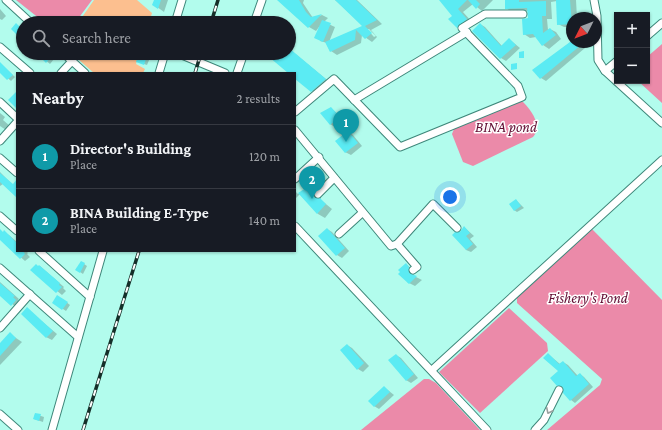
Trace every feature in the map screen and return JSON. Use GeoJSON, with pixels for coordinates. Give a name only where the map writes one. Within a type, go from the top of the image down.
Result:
{"type":"FeatureCollection","features":[{"type":"Feature","properties":{"kind":"street"},"geometry":{"type":"LineString","coordinates":[[6,0],[23,16]]}},
{"type":"Feature","properties":{"kind":"street"},"geometry":{"type":"LineString","coordinates":[[177,16],[182,0]]}},
{"type":"Feature","properties":{"kind":"street"},"geometry":{"type":"LineString","coordinates":[[256,16],[262,0]]}},
{"type":"Feature","properties":{"kind":"street"},"geometry":{"type":"LineString","coordinates":[[594,0],[597,16],[598,60],[605,71],[662,123]]}},
{"type":"Feature","properties":{"kind":"street"},"geometry":{"type":"LineString","coordinates":[[296,111],[334,79],[400,147],[522,97],[518,86],[462,28],[485,14],[523,14]]}},
{"type":"Feature","properties":{"kind":"street"},"geometry":{"type":"LineString","coordinates":[[650,33],[662,23]]}},
{"type":"Feature","properties":{"kind":"street"},"geometry":{"type":"LineString","coordinates":[[354,100],[466,32]]}},
{"type":"Feature","properties":{"kind":"street"},"geometry":{"type":"LineString","coordinates":[[0,47],[29,72]]}},
{"type":"Feature","properties":{"kind":"street"},"geometry":{"type":"LineString","coordinates":[[159,72],[163,60]]}},
{"type":"Feature","properties":{"kind":"street"},"geometry":{"type":"LineString","coordinates":[[194,60],[223,72]]}},
{"type":"Feature","properties":{"kind":"street"},"geometry":{"type":"LineString","coordinates":[[237,72],[242,60]]}},
{"type":"Feature","properties":{"kind":"street"},"geometry":{"type":"LineString","coordinates":[[63,72],[72,61],[84,72]]}},
{"type":"Feature","properties":{"kind":"street"},"geometry":{"type":"LineString","coordinates":[[605,71],[614,64]]}},
{"type":"Feature","properties":{"kind":"street"},"geometry":{"type":"LineString","coordinates":[[0,102],[16,117]]}},
{"type":"Feature","properties":{"kind":"street"},"geometry":{"type":"LineString","coordinates":[[0,141],[16,123]]}},
{"type":"Feature","properties":{"kind":"street"},"geometry":{"type":"LineString","coordinates":[[298,138],[319,157],[362,213],[391,246],[396,244],[434,204],[457,228]]}},
{"type":"Feature","properties":{"kind":"street"},"geometry":{"type":"LineString","coordinates":[[296,178],[319,157]]}},
{"type":"Feature","properties":{"kind":"street"},"geometry":{"type":"LineString","coordinates":[[0,158],[16,172]]}},
{"type":"Feature","properties":{"kind":"street"},"geometry":{"type":"LineString","coordinates":[[432,370],[662,160]]}},
{"type":"Feature","properties":{"kind":"street"},"geometry":{"type":"LineString","coordinates":[[318,194],[334,178]]}},
{"type":"Feature","properties":{"kind":"street"},"geometry":{"type":"LineString","coordinates":[[339,234],[362,213]]}},
{"type":"Feature","properties":{"kind":"street"},"geometry":{"type":"LineString","coordinates":[[0,216],[16,230]]}},
{"type":"Feature","properties":{"kind":"street"},"geometry":{"type":"LineString","coordinates":[[296,227],[487,430]]}},
{"type":"Feature","properties":{"kind":"street"},"geometry":{"type":"LineString","coordinates":[[396,244],[417,267],[413,270]]}},
{"type":"Feature","properties":{"kind":"street"},"geometry":{"type":"LineString","coordinates":[[40,252],[90,297]]}},
{"type":"Feature","properties":{"kind":"street"},"geometry":{"type":"LineString","coordinates":[[52,430],[103,252]]}},
{"type":"Feature","properties":{"kind":"street"},"geometry":{"type":"LineString","coordinates":[[0,268],[78,337]]}},
{"type":"Feature","properties":{"kind":"street"},"geometry":{"type":"LineString","coordinates":[[0,328],[30,294]]}},
{"type":"Feature","properties":{"kind":"street"},"geometry":{"type":"LineString","coordinates":[[535,430],[544,420],[559,390]]}},
{"type":"Feature","properties":{"kind":"street"},"geometry":{"type":"LineString","coordinates":[[0,414],[18,430]]}},
{"type":"Feature","properties":{"kind":"shaded area"},"geometry":{"type":"Polygon","coordinates":[[[94,0],[137,0],[152,13],[151,16],[83,16],[94,0]]]}},
{"type":"Feature","properties":{"kind":"shaded area"},"geometry":{"type":"Polygon","coordinates":[[[79,60],[137,60],[136,64],[145,69],[144,72],[93,72],[79,60]]]}},
{"type":"Feature","properties":{"kind":"water"},"geometry":{"type":"Polygon","coordinates":[[[16,0],[92,0],[80,16],[36,16],[16,0]]]}},
{"type":"Feature","properties":{"kind":"water"},"geometry":{"type":"Polygon","coordinates":[[[662,44],[662,103],[641,84],[650,84],[650,54],[662,44]]]}},
{"type":"Feature","properties":{"kind":"water","name":"BINA pond"},"geometry":{"type":"Polygon","coordinates":[[[521,100],[532,113],[536,123],[536,133],[533,137],[473,166],[463,162],[452,134],[454,129],[521,100]]]}},
{"type":"Feature","properties":{"kind":"water","name":"Fishery's Pond"},"geometry":{"type":"Polygon","coordinates":[[[591,228],[662,300],[662,430],[547,430],[600,385],[602,379],[517,303],[517,295],[591,228]]]}},
{"type":"Feature","properties":{"kind":"water"},"geometry":{"type":"Polygon","coordinates":[[[509,308],[547,343],[548,351],[480,413],[439,372],[509,308]]]}},
{"type":"Feature","properties":{"kind":"water"},"geometry":{"type":"Polygon","coordinates":[[[424,379],[429,379],[436,383],[480,430],[361,430],[424,379]]]}},
{"type":"Feature","properties":{"kind":"building"},"geometry":{"type":"Polygon","coordinates":[[[154,0],[161,0],[158,9],[152,5],[154,0]]]}},
{"type":"Feature","properties":{"kind":"building"},"geometry":{"type":"Polygon","coordinates":[[[277,0],[299,0],[306,12],[311,17],[322,14],[308,28],[277,0]]]}},
{"type":"Feature","properties":{"kind":"building"},"geometry":{"type":"Polygon","coordinates":[[[335,0],[356,0],[377,20],[365,26],[372,33],[365,39],[356,30],[355,40],[330,52],[325,42],[362,26],[335,0]]]}},
{"type":"Feature","properties":{"kind":"building"},"geometry":{"type":"Polygon","coordinates":[[[439,0],[467,0],[458,9],[467,19],[457,28],[448,19],[452,16],[439,0]]]}},
{"type":"Feature","properties":{"kind":"building"},"geometry":{"type":"Polygon","coordinates":[[[468,0],[476,0],[480,4],[476,9],[468,0]]]}},
{"type":"Feature","properties":{"kind":"building"},"geometry":{"type":"Polygon","coordinates":[[[505,0],[519,0],[519,2],[546,1],[546,16],[542,16],[543,33],[550,28],[556,35],[542,46],[533,34],[523,35],[522,19],[528,18],[527,8],[505,9],[505,0]]]}},
{"type":"Feature","properties":{"kind":"building"},"geometry":{"type":"Polygon","coordinates":[[[556,0],[570,0],[571,12],[566,12],[566,24],[557,25],[556,0]]]}},
{"type":"Feature","properties":{"kind":"building"},"geometry":{"type":"Polygon","coordinates":[[[322,20],[331,23],[323,42],[314,38],[322,20]]]}},
{"type":"Feature","properties":{"kind":"building"},"geometry":{"type":"Polygon","coordinates":[[[16,23],[16,34],[11,29],[16,23]]]}},
{"type":"Feature","properties":{"kind":"building"},"geometry":{"type":"Polygon","coordinates":[[[480,23],[501,46],[509,38],[516,45],[500,59],[472,31],[480,23]]]}},
{"type":"Feature","properties":{"kind":"building"},"geometry":{"type":"Polygon","coordinates":[[[566,45],[566,48],[577,48],[540,79],[532,70],[566,45]]]}},
{"type":"Feature","properties":{"kind":"building"},"geometry":{"type":"Polygon","coordinates":[[[524,51],[524,58],[519,58],[519,52],[524,51]]]}},
{"type":"Feature","properties":{"kind":"building"},"geometry":{"type":"Polygon","coordinates":[[[296,54],[326,79],[311,92],[296,80],[296,72],[287,72],[273,60],[296,60],[296,54]]]}},
{"type":"Feature","properties":{"kind":"building"},"geometry":{"type":"Polygon","coordinates":[[[137,60],[146,60],[144,65],[136,62],[137,60]]]}},
{"type":"Feature","properties":{"kind":"building"},"geometry":{"type":"Polygon","coordinates":[[[0,62],[13,75],[7,80],[0,73],[0,62]]]}},
{"type":"Feature","properties":{"kind":"building"},"geometry":{"type":"Polygon","coordinates":[[[517,63],[517,69],[511,70],[511,64],[517,63]]]}},
{"type":"Feature","properties":{"kind":"building"},"geometry":{"type":"Polygon","coordinates":[[[16,92],[16,108],[8,100],[16,92]]]}},
{"type":"Feature","properties":{"kind":"building"},"geometry":{"type":"Polygon","coordinates":[[[331,107],[340,117],[330,125],[320,113],[331,107]]]}},
{"type":"Feature","properties":{"kind":"building"},"geometry":{"type":"Polygon","coordinates":[[[348,131],[358,143],[345,153],[335,141],[348,131]]]}},
{"type":"Feature","properties":{"kind":"building"},"geometry":{"type":"Polygon","coordinates":[[[0,173],[13,184],[16,180],[16,197],[0,182],[0,173]]]}},
{"type":"Feature","properties":{"kind":"building"},"geometry":{"type":"Polygon","coordinates":[[[309,186],[314,191],[314,197],[320,198],[326,204],[317,214],[298,193],[309,186]]]}},
{"type":"Feature","properties":{"kind":"building"},"geometry":{"type":"Polygon","coordinates":[[[516,199],[521,206],[514,211],[509,204],[516,199]]]}},
{"type":"Feature","properties":{"kind":"building"},"geometry":{"type":"Polygon","coordinates":[[[464,226],[470,233],[466,236],[473,244],[466,250],[452,235],[455,232],[460,232],[464,226]]]}},
{"type":"Feature","properties":{"kind":"building"},"geometry":{"type":"Polygon","coordinates":[[[327,228],[345,248],[336,256],[318,236],[327,228]]]}},
{"type":"Feature","properties":{"kind":"building"},"geometry":{"type":"Polygon","coordinates":[[[0,229],[3,232],[4,230],[16,242],[16,252],[24,252],[25,254],[20,259],[0,240],[0,229]]]}},
{"type":"Feature","properties":{"kind":"building"},"geometry":{"type":"Polygon","coordinates":[[[81,261],[85,263],[80,273],[75,270],[81,261]]]}},
{"type":"Feature","properties":{"kind":"building"},"geometry":{"type":"Polygon","coordinates":[[[406,263],[409,267],[409,273],[417,276],[409,284],[398,274],[400,272],[398,270],[406,263]]]}},
{"type":"Feature","properties":{"kind":"building"},"geometry":{"type":"Polygon","coordinates":[[[36,264],[60,283],[59,285],[62,287],[56,293],[30,270],[36,264]]]}},
{"type":"Feature","properties":{"kind":"building"},"geometry":{"type":"Polygon","coordinates":[[[0,283],[15,296],[13,297],[16,300],[11,306],[0,296],[0,283]]]}},
{"type":"Feature","properties":{"kind":"building"},"geometry":{"type":"Polygon","coordinates":[[[57,295],[68,302],[62,310],[52,303],[57,295]]]}},
{"type":"Feature","properties":{"kind":"building"},"geometry":{"type":"Polygon","coordinates":[[[27,307],[53,331],[46,338],[21,314],[27,307]]]}},
{"type":"Feature","properties":{"kind":"building"},"geometry":{"type":"Polygon","coordinates":[[[10,332],[16,338],[0,356],[0,343],[10,332]]]}},
{"type":"Feature","properties":{"kind":"building"},"geometry":{"type":"Polygon","coordinates":[[[347,344],[364,363],[357,370],[340,350],[347,344]]]}},
{"type":"Feature","properties":{"kind":"building"},"geometry":{"type":"Polygon","coordinates":[[[548,353],[559,364],[563,361],[576,376],[580,373],[589,384],[570,401],[563,393],[563,387],[557,386],[550,378],[558,371],[543,358],[548,353]]]}},
{"type":"Feature","properties":{"kind":"building"},"geometry":{"type":"Polygon","coordinates":[[[396,354],[414,374],[406,381],[388,360],[396,354]]]}},
{"type":"Feature","properties":{"kind":"building"},"geometry":{"type":"Polygon","coordinates":[[[384,386],[390,392],[374,407],[368,401],[384,386]]]}},
{"type":"Feature","properties":{"kind":"building"},"geometry":{"type":"Polygon","coordinates":[[[35,413],[41,414],[39,421],[33,419],[35,413]]]}},
{"type":"Feature","properties":{"kind":"railway"},"geometry":{"type":"LineString","coordinates":[[213,16],[218,0]]}},
{"type":"Feature","properties":{"kind":"railway"},"geometry":{"type":"LineString","coordinates":[[195,72],[199,60]]}},
{"type":"Feature","properties":{"kind":"railway"},"geometry":{"type":"LineString","coordinates":[[83,430],[139,252]]}},
{"type":"Feature","properties":{"kind":"place","name":"Director's Building"},"geometry":{"type":"Point","coordinates":[346,142]}},
{"type":"Feature","properties":{"kind":"place","name":"BINA Building E-Type"},"geometry":{"type":"Point","coordinates":[312,199]}}]}
